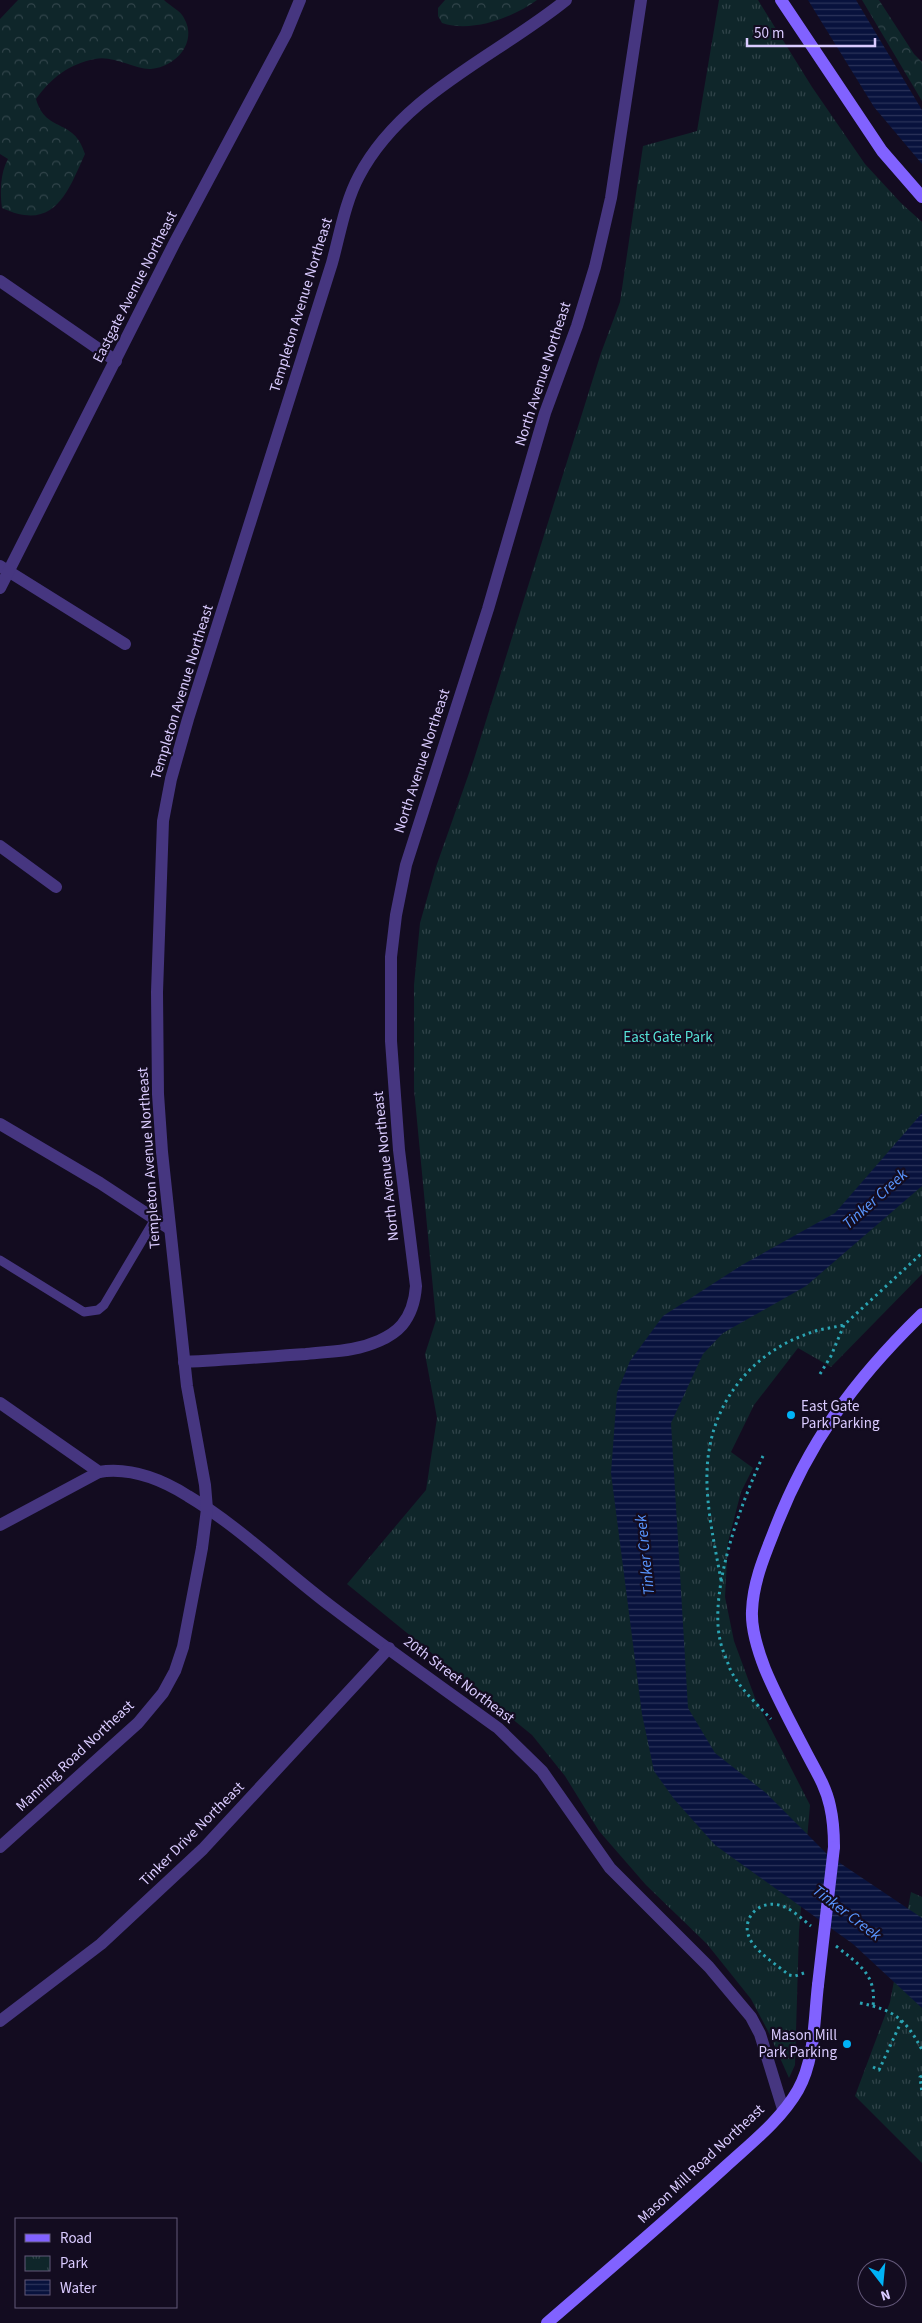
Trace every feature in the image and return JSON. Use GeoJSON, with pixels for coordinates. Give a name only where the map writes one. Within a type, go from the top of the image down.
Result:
{"type":"FeatureCollection","features":[{"type":"Feature","properties":{"kind":"street","name":"Eastgate Avenue Northeast"},"geometry":{"type":"LineString","coordinates":[[0,588],[4,568],[116,361],[175,242],[277,51],[300,0]]}},
{"type":"Feature","properties":{"kind":"street","name":"Templeton Avenue Northeast"},"geometry":{"type":"LineString","coordinates":[[207,1509],[205,1485],[184,1362],[158,1094],[157,992],[163,821],[171,779],[188,719],[332,263],[350,197],[373,152],[391,131],[424,101],[459,74],[540,21],[566,0]]}},
{"type":"Feature","properties":{"kind":"street","name":"North Avenue Northeast"},"geometry":{"type":"LineString","coordinates":[[184,1362],[259,1358],[352,1349],[373,1343],[391,1334],[402,1325],[413,1307],[416,1286],[399,1150],[391,1041],[391,957],[396,915],[406,865],[488,609],[545,414],[577,326],[595,267],[611,198],[641,0]]}},
{"type":"Feature","properties":{"kind":"street"},"geometry":{"type":"LineString","coordinates":[[781,0],[882,151],[922,197]]}},
{"type":"Feature","properties":{"kind":"street"},"geometry":{"type":"LineString","coordinates":[[0,281],[116,361]]}},
{"type":"Feature","properties":{"kind":"street"},"geometry":{"type":"LineString","coordinates":[[4,568],[126,644]]}},
{"type":"Feature","properties":{"kind":"street"},"geometry":{"type":"LineString","coordinates":[[0,846],[56,887]]}},
{"type":"Feature","properties":{"kind":"street"},"geometry":{"type":"LineString","coordinates":[[0,1124],[100,1183],[170,1230]]}},
{"type":"Feature","properties":{"kind":"street","name":"Mason Mill Road Northeast"},"geometry":{"type":"LineString","coordinates":[[547,2323],[697,2193],[758,2137],[798,2090],[804,2074],[812,2044],[834,1847],[831,1811],[822,1782],[766,1672],[759,1652],[753,1619],[755,1589],[760,1566],[783,1506],[801,1468],[821,1433],[842,1403],[878,1360],[922,1314]]}},
{"type":"Feature","properties":{"kind":"street"},"geometry":{"type":"LineString","coordinates":[[0,1403],[99,1472],[0,1525]]}},
{"type":"Feature","properties":{"kind":"street","name":"20th Street Northeast"},"geometry":{"type":"LineString","coordinates":[[99,1472],[132,1471],[188,1496],[332,1607],[498,1728],[542,1771],[610,1868],[708,1967],[751,2017],[760,2034],[783,2109]]}},
{"type":"Feature","properties":{"kind":"street","name":"Manning Road Northeast"},"geometry":{"type":"LineString","coordinates":[[0,1847],[138,1723],[162,1693],[175,1671],[183,1647],[202,1548],[207,1509]]}},
{"type":"Feature","properties":{"kind":"street","name":"Tinker Drive Northeast"},"geometry":{"type":"LineString","coordinates":[[0,2021],[101,1944],[189,1863],[227,1825],[388,1648]]}},
{"type":"Feature","properties":{"kind":"lane"},"geometry":{"type":"LineString","coordinates":[[0,1260],[84,1312],[91,1313],[98,1310],[104,1304],[155,1220]]}},
{"type":"Feature","properties":{"kind":"path"},"geometry":{"type":"LineString","coordinates":[[820,1374],[831,1356],[844,1325],[922,1253]]}},
{"type":"Feature","properties":{"kind":"path"},"geometry":{"type":"LineString","coordinates":[[721,1582],[712,1532],[708,1486],[708,1452],[716,1421],[730,1392],[751,1368],[778,1346],[807,1333],[844,1325]]}},
{"type":"Feature","properties":{"kind":"path"},"geometry":{"type":"LineString","coordinates":[[807,1970],[803,1975],[789,1975],[756,1948],[747,1931],[748,1921],[752,1913],[760,1907],[768,1904],[780,1905],[814,1929]]}},
{"type":"Feature","properties":{"kind":"path"},"geometry":{"type":"LineString","coordinates":[[829,1941],[868,1973],[873,1984],[874,2006]]}},
{"type":"Feature","properties":{"kind":"path"},"geometry":{"type":"LineString","coordinates":[[860,2003],[890,2011],[902,2020],[914,2035],[922,2050]]}},
{"type":"Feature","properties":{"kind":"path"},"geometry":{"type":"LineString","coordinates":[[873,2067],[879,2070],[902,2020]]}},
{"type":"Feature","properties":{"kind":"path"},"geometry":{"type":"LineString","coordinates":[[922,2076],[920,2077],[922,2093]]}},
{"type":"Feature","properties":{"kind":"green space"},"geometry":{"type":"Polygon","coordinates":[[[18,0],[164,0],[180,13],[188,27],[188,36],[182,52],[169,64],[145,69],[110,59],[95,59],[69,68],[54,78],[42,91],[36,99],[41,110],[46,117],[74,135],[80,142],[85,154],[65,195],[46,212],[34,215],[20,214],[2,208],[1,202],[2,177],[8,159],[0,154],[0,19],[18,0]]]}},
{"type":"Feature","properties":{"kind":"green space"},"geometry":{"type":"Polygon","coordinates":[[[445,0],[537,0],[504,18],[479,25],[454,26],[442,23],[438,16],[438,8],[445,0]]]}},
{"type":"Feature","properties":{"kind":"green space","name":"East Gate Park"},"geometry":{"type":"Polygon","coordinates":[[[719,0],[758,0],[812,87],[865,164],[901,203],[922,222],[922,1274],[831,1367],[798,1348],[754,1405],[731,1452],[753,1468],[741,1492],[728,1542],[725,1597],[734,1641],[755,1698],[810,1805],[799,1931],[795,2065],[789,2078],[751,1999],[707,1944],[646,1885],[599,1831],[565,1776],[532,1735],[347,1584],[426,1490],[437,1418],[425,1354],[436,1320],[414,1089],[414,985],[420,923],[436,867],[474,759],[601,353],[620,302],[643,146],[697,131],[719,0]]]}},
{"type":"Feature","properties":{"kind":"green space"},"geometry":{"type":"Polygon","coordinates":[[[862,0],[879,0],[914,54],[922,62],[922,101],[862,0]]]}},
{"type":"Feature","properties":{"kind":"green space"},"geometry":{"type":"Polygon","coordinates":[[[911,1892],[922,1897],[922,2163],[855,2096],[890,2002],[911,1892]]]}},
{"type":"Feature","properties":{"kind":"water"},"geometry":{"type":"Polygon","coordinates":[[[808,0],[856,0],[922,110],[922,164],[874,107],[808,0]]]}},
{"type":"Feature","properties":{"kind":"water","name":"Tinker Creek"},"geometry":{"type":"Polygon","coordinates":[[[922,1113],[922,1186],[806,1286],[723,1333],[703,1354],[671,1423],[688,1708],[715,1753],[766,1793],[828,1855],[922,1918],[922,2008],[853,1944],[715,1845],[674,1799],[654,1771],[642,1714],[611,1473],[617,1393],[630,1361],[663,1316],[742,1265],[835,1213],[922,1113]]]}},
{"type":"Feature","properties":{"kind":"place","name":"East Gate Park Parking"},"geometry":{"type":"Point","coordinates":[791,1415]}},
{"type":"Feature","properties":{"kind":"place","name":"Mason Mill Park Parking"},"geometry":{"type":"Point","coordinates":[847,2044]}}]}
